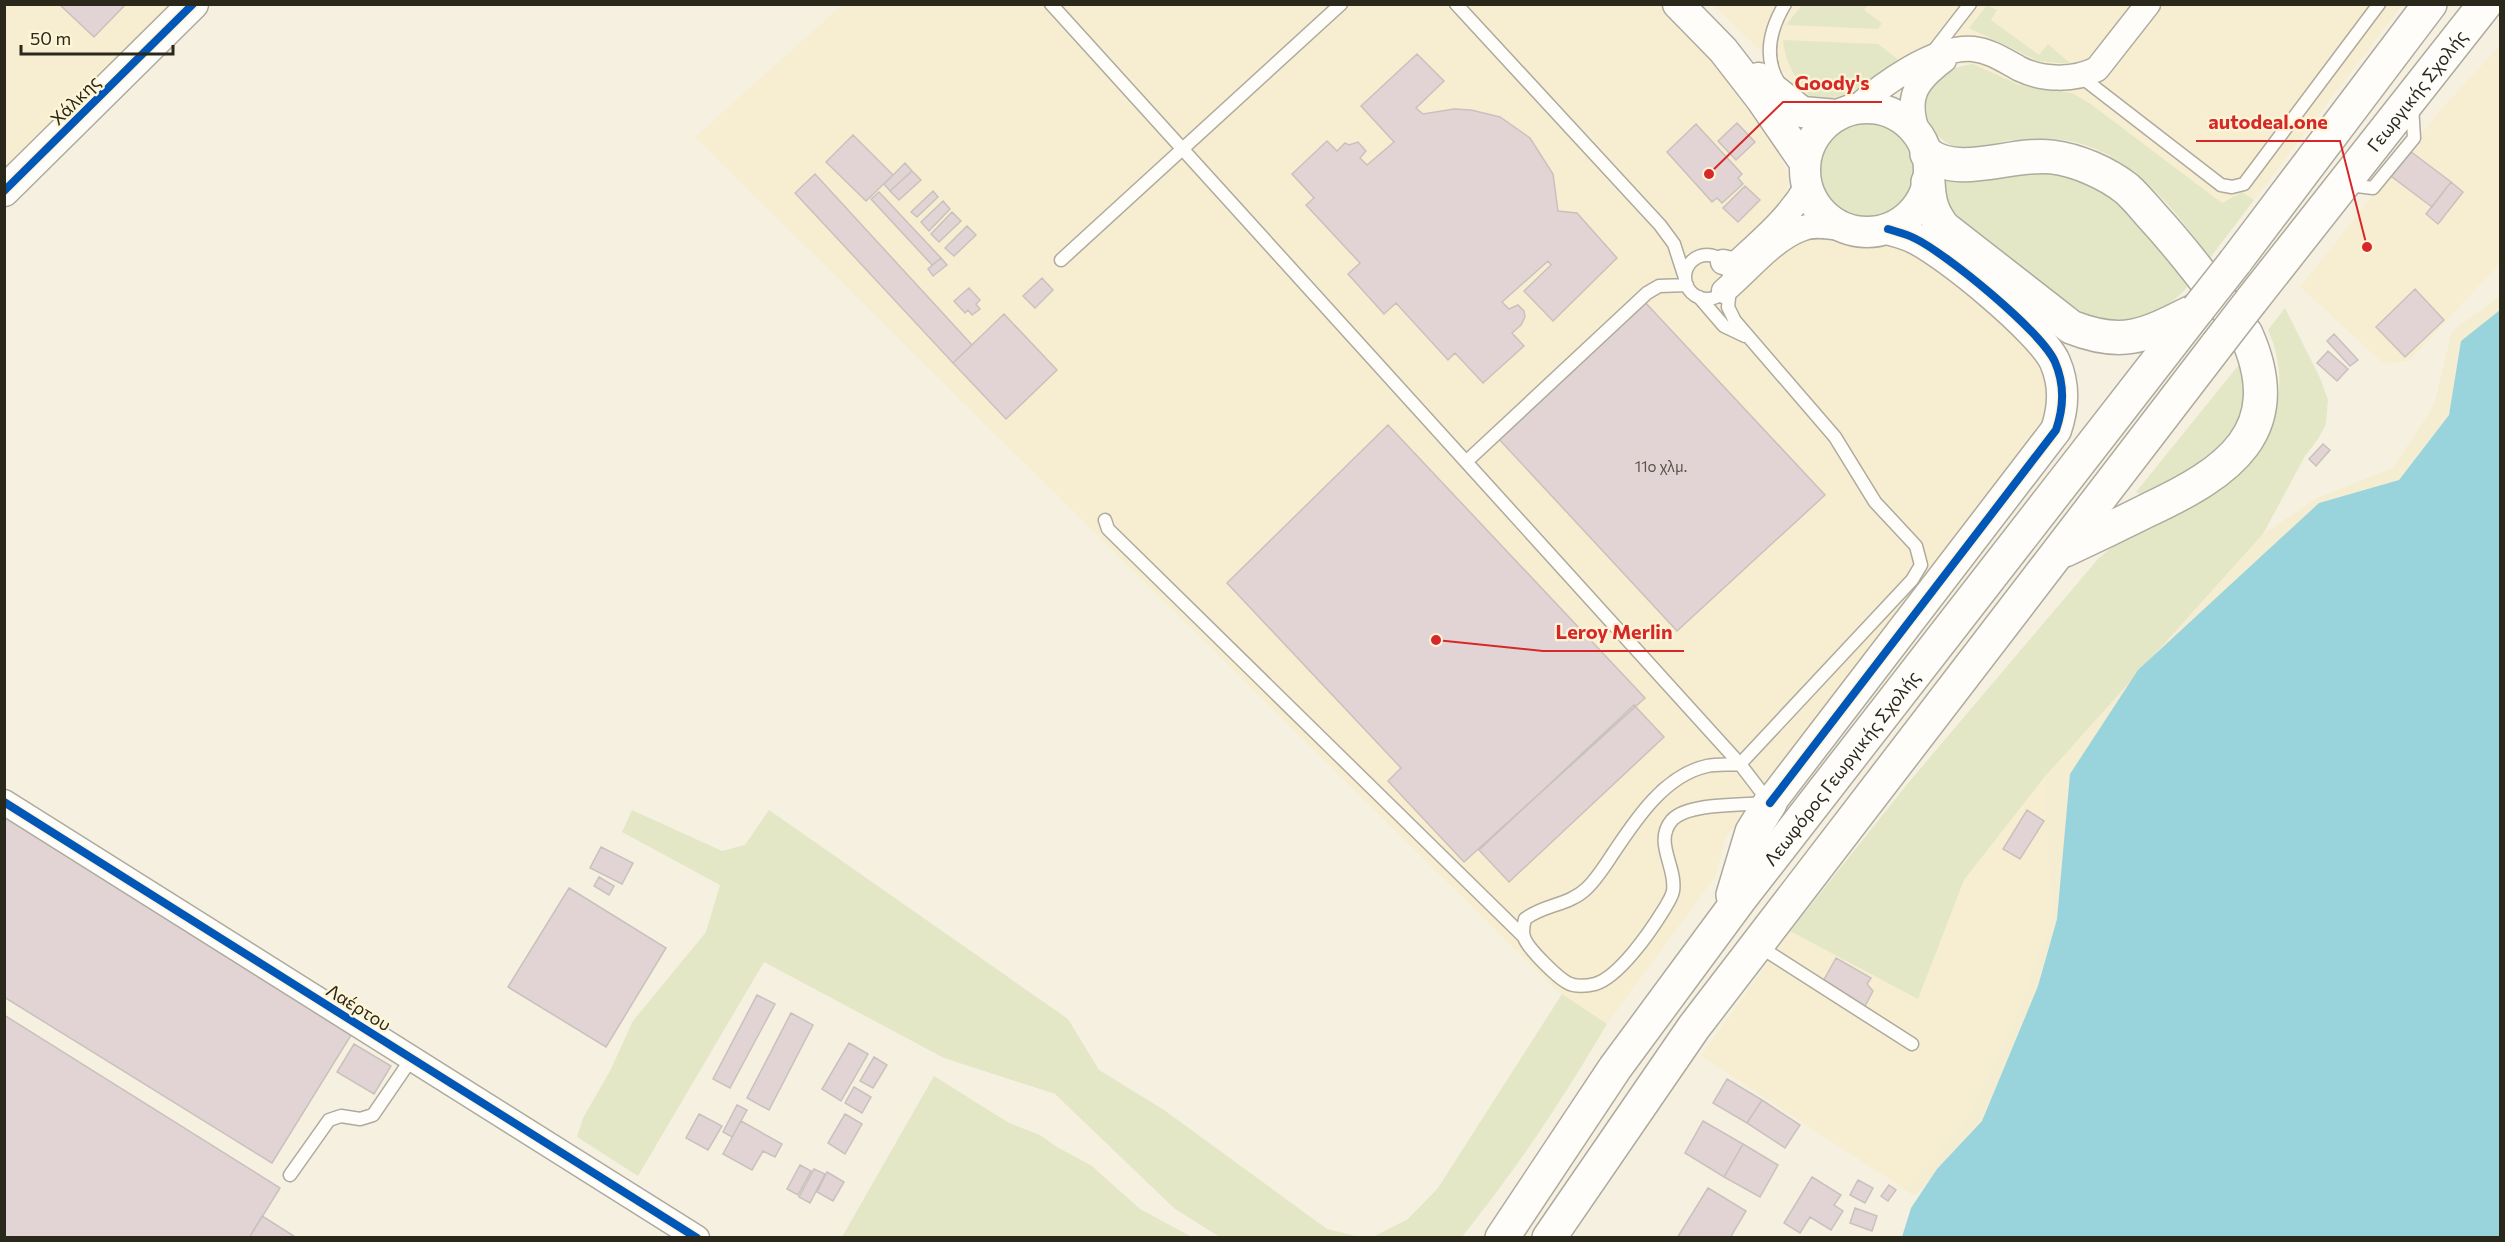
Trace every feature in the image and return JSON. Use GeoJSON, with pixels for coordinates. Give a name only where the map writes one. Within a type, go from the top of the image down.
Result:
{"type":"FeatureCollection","features":[{"type":"Feature","properties":{"kind":"main road"},"geometry":{"type":"LineString","coordinates":[[1549,1238],[1673,1055],[2058,554],[2203,483],[2238,453],[2249,435],[2260,401],[2260,385],[2252,347],[2246,334],[2162,227],[2127,189],[2085,165],[2051,157],[2010,158],[1947,165],[1924,157],[1929,202],[1934,216],[1944,228],[2071,327],[2093,336],[2115,339],[2135,337],[2198,309],[2235,262],[2430,4]]}},
{"type":"Feature","properties":{"kind":"main road","name":"Γεωργικής Σχολής"},"geometry":{"type":"LineString","coordinates":[[2058,554],[2217,345],[2411,97],[2458,38],[2489,9]]}},
{"type":"Feature","properties":{"kind":"main road","name":"Λεωφόρος Γεωργικής Σχολής"},"geometry":{"type":"LineString","coordinates":[[1502,1238],[1615,1068],[1718,927],[2198,309]]}},
{"type":"Feature","properties":{"kind":"main road"},"geometry":{"type":"LineString","coordinates":[[1718,927],[1736,886],[1752,832],[1770,803]]}},
{"type":"Feature","properties":{"kind":"street","name":"Χάλκης"},"geometry":{"type":"LineString","coordinates":[[4,191],[193,4]]}},
{"type":"Feature","properties":{"kind":"street"},"geometry":{"type":"LineString","coordinates":[[1678,4],[1723,50],[1761,99],[1806,174],[1820,211],[1843,228]]}},
{"type":"Feature","properties":{"kind":"street"},"geometry":{"type":"LineString","coordinates":[[1723,262],[1732,264],[1737,262],[1790,213],[1806,174],[1810,144],[1821,128],[1881,87],[1926,61],[1971,49],[1990,52],[2024,70],[2045,76],[2080,76],[2097,69],[2148,4]]}},
{"type":"Feature","properties":{"kind":"street"},"geometry":{"type":"LineString","coordinates":[[1723,50],[1792,105],[1815,115],[1883,110],[1896,115],[1924,157]]}},
{"type":"Feature","properties":{"kind":"street"},"geometry":{"type":"LineString","coordinates":[[1728,288],[1784,238],[1802,228],[1818,226],[1858,232],[1888,229],[1902,222],[1914,211],[1923,198],[1924,157],[1912,118],[1914,92],[1929,71],[1953,53]]}},
{"type":"Feature","properties":{"kind":"street"},"geometry":{"type":"LineString","coordinates":[[1770,803],[2056,430],[2063,409],[2062,384],[2055,362],[2033,332],[1938,252],[1914,238],[1888,229]]}},
{"type":"Feature","properties":{"kind":"street","name":"Λαέρτου"},"geometry":{"type":"LineString","coordinates":[[4,802],[697,1238]]}},
{"type":"Feature","properties":{"kind":"lane"},"geometry":{"type":"LineString","coordinates":[[1051,4],[1740,764],[1770,803]]}},
{"type":"Feature","properties":{"kind":"lane"},"geometry":{"type":"LineString","coordinates":[[1061,260],[1341,4]]}},
{"type":"Feature","properties":{"kind":"lane"},"geometry":{"type":"LineString","coordinates":[[1456,4],[1660,225],[1674,244],[1686,281],[1724,326],[1746,336]]}},
{"type":"Feature","properties":{"kind":"lane"},"geometry":{"type":"LineString","coordinates":[[1785,4],[1769,44],[1769,59],[1776,79],[1792,105]]}},
{"type":"Feature","properties":{"kind":"lane"},"geometry":{"type":"LineString","coordinates":[[1926,61],[1970,4]]}},
{"type":"Feature","properties":{"kind":"lane"},"geometry":{"type":"LineString","coordinates":[[2080,76],[2221,185],[2232,187],[2244,183],[2379,4]]}},
{"type":"Feature","properties":{"kind":"lane"},"geometry":{"type":"LineString","coordinates":[[2357,186],[2373,188],[2414,138],[2411,97]]}},
{"type":"Feature","properties":{"kind":"lane"},"geometry":{"type":"LineString","coordinates":[[1524,937],[1525,919],[1534,912],[1572,901],[1588,888],[1637,819],[1670,786],[1708,765],[1740,764],[1912,580],[1922,565],[1916,546],[1875,502],[1835,437],[1746,336],[1728,307],[1729,279],[1723,262],[1710,255],[1695,258],[1686,270],[1686,281]]}},
{"type":"Feature","properties":{"kind":"lane"},"geometry":{"type":"LineString","coordinates":[[1467,461],[1647,293],[1659,286],[1686,281]]}},
{"type":"Feature","properties":{"kind":"lane"},"geometry":{"type":"LineString","coordinates":[[1699,297],[1713,298],[1728,288]]}},
{"type":"Feature","properties":{"kind":"lane"},"geometry":{"type":"LineString","coordinates":[[1105,520],[1107,529],[1524,937],[1529,947],[1568,984],[1582,986],[1596,984],[1609,977],[1619,969],[1663,912],[1673,892],[1672,873],[1664,846],[1665,833],[1671,821],[1683,811],[1770,803]]}},
{"type":"Feature","properties":{"kind":"lane"},"geometry":{"type":"LineString","coordinates":[[1756,945],[1912,1044]]}},
{"type":"Feature","properties":{"kind":"lane"},"geometry":{"type":"LineString","coordinates":[[290,1175],[328,1120],[341,1116],[360,1119],[373,1115],[412,1058]]}},
{"type":"Feature","properties":{"kind":"shaded area"},"geometry":{"type":"Polygon","coordinates":[[[5,5],[181,5],[5,181],[5,5]]]}},
{"type":"Feature","properties":{"kind":"shaded area"},"geometry":{"type":"Polygon","coordinates":[[[842,5],[1666,5],[1694,33],[1775,139],[1789,181],[1785,198],[1776,211],[1816,233],[1845,243],[1905,244],[2029,331],[2064,396],[1778,785],[1727,835],[1715,877],[1607,1024],[1556,990],[695,137],[842,5]]]}},
{"type":"Feature","properties":{"kind":"shaded area"},"geometry":{"type":"Polygon","coordinates":[[[1713,5],[2402,5],[2254,200],[2242,192],[2222,203],[1973,64],[1897,64],[1872,82],[1844,96],[1813,102],[1713,5]]]}},
{"type":"Feature","properties":{"kind":"shaded area"},"geometry":{"type":"Polygon","coordinates":[[[2500,45],[2500,263],[2409,361],[2384,364],[2300,287],[2437,114],[2500,45]]]}},
{"type":"Feature","properties":{"kind":"shaded area"},"geometry":{"type":"Polygon","coordinates":[[[2043,779],[2052,915],[2018,1012],[1967,1117],[1904,1189],[1701,1056],[1790,931],[1918,998],[1964,880],[2043,779]]]}},
{"type":"Feature","properties":{"kind":"green space"},"geometry":{"type":"Polygon","coordinates":[[[1802,5],[1868,5],[1864,10],[1882,23],[1878,29],[1786,25],[1802,5]]]}},
{"type":"Feature","properties":{"kind":"green space"},"geometry":{"type":"Polygon","coordinates":[[[1987,5],[1997,10],[1991,20],[2039,55],[2048,44],[2071,64],[2038,61],[1969,28],[1987,5]]]}},
{"type":"Feature","properties":{"kind":"green space"},"geometry":{"type":"Polygon","coordinates":[[[1783,40],[1878,44],[1900,61],[1859,88],[1837,97],[1813,102],[1790,65],[1783,40]]]}},
{"type":"Feature","properties":{"kind":"green space"},"geometry":{"type":"Polygon","coordinates":[[[1973,64],[2019,85],[2072,93],[2088,102],[2222,203],[2242,192],[2254,200],[2210,258],[2180,218],[2145,181],[2104,153],[2080,144],[2055,139],[2014,140],[1974,148],[1951,145],[1935,132],[1930,123],[1926,104],[1928,95],[1933,85],[1947,71],[1973,64]]]}},
{"type":"Feature","properties":{"kind":"green space"},"geometry":{"type":"Polygon","coordinates":[[[1857,121],[1877,121],[1902,135],[1913,151],[1916,170],[1913,189],[1902,205],[1877,219],[1857,219],[1840,211],[1826,197],[1818,180],[1818,160],[1826,143],[1840,129],[1857,121]]]}},
{"type":"Feature","properties":{"kind":"green space"},"geometry":{"type":"Polygon","coordinates":[[[2050,165],[2123,196],[2193,280],[2182,293],[2158,311],[2130,319],[2115,319],[2084,313],[1982,237],[1947,205],[1941,195],[1943,181],[2011,168],[2050,165]]]}},
{"type":"Feature","properties":{"kind":"green space"},"geometry":{"type":"Polygon","coordinates":[[[2285,308],[2320,378],[2328,400],[2326,424],[2305,456],[2263,534],[2043,779],[1964,880],[1918,999],[1790,931],[1909,782],[2098,559],[2139,528],[2194,503],[2220,488],[2247,464],[2260,448],[2276,410],[2279,391],[2279,370],[2268,330],[2285,308]]]}},
{"type":"Feature","properties":{"kind":"green space"},"geometry":{"type":"Polygon","coordinates":[[[2246,356],[2247,403],[2228,444],[2175,480],[2140,494],[2136,492],[2246,356]]]}},
{"type":"Feature","properties":{"kind":"green space"},"geometry":{"type":"Polygon","coordinates":[[[632,810],[722,851],[745,845],[769,810],[1068,1019],[1099,1070],[1164,1110],[1327,1229],[1360,1237],[1220,1237],[1175,1209],[1055,1094],[944,1058],[764,962],[638,1176],[577,1137],[583,1118],[610,1071],[633,1021],[706,932],[720,885],[622,832],[632,810]]]}},
{"type":"Feature","properties":{"kind":"green space"},"geometry":{"type":"Polygon","coordinates":[[[1562,994],[1607,1024],[1538,1134],[1482,1212],[1462,1237],[1373,1237],[1408,1219],[1438,1188],[1562,994]]]}},
{"type":"Feature","properties":{"kind":"green space"},"geometry":{"type":"Polygon","coordinates":[[[934,1076],[1009,1123],[1040,1135],[1092,1166],[1140,1209],[1192,1237],[842,1237],[934,1076]]]}},
{"type":"Feature","properties":{"kind":"sand"},"geometry":{"type":"Polygon","coordinates":[[[2500,296],[2500,310],[2461,341],[2449,415],[2399,480],[2319,503],[2070,774],[2057,919],[2038,986],[1982,1121],[1915,1196],[1904,1189],[1967,1117],[2018,1012],[2052,915],[2043,779],[2263,534],[2319,497],[2393,468],[2434,405],[2452,331],[2500,296]]]}},
{"type":"Feature","properties":{"kind":"water"},"geometry":{"type":"Polygon","coordinates":[[[2500,310],[2500,1237],[1902,1237],[1911,1208],[1937,1169],[1982,1121],[2038,986],[2057,919],[2070,774],[2138,670],[2319,503],[2399,480],[2449,415],[2461,341],[2500,310]]]}},
{"type":"Feature","properties":{"kind":"building"},"geometry":{"type":"Polygon","coordinates":[[[59,4],[123,4],[124,6],[94,37],[59,4]]]}},
{"type":"Feature","properties":{"kind":"building"},"geometry":{"type":"Polygon","coordinates":[[[1417,54],[1444,81],[1416,108],[1423,114],[1454,109],[1471,110],[1500,117],[1530,138],[1553,174],[1558,211],[1577,213],[1617,258],[1553,321],[1524,291],[1551,265],[1548,261],[1502,302],[1509,309],[1518,305],[1524,311],[1525,317],[1521,325],[1512,333],[1524,346],[1483,383],[1455,353],[1448,360],[1396,303],[1384,314],[1348,274],[1360,263],[1306,205],[1314,198],[1292,174],[1327,141],[1337,151],[1345,143],[1349,145],[1358,142],[1366,151],[1360,158],[1367,165],[1394,142],[1361,106],[1417,54]]]}},
{"type":"Feature","properties":{"kind":"building"},"geometry":{"type":"Polygon","coordinates":[[[1737,123],[1755,142],[1736,160],[1718,141],[1737,123]]]}},
{"type":"Feature","properties":{"kind":"building"},"geometry":{"type":"Polygon","coordinates":[[[1696,124],[1742,174],[1738,178],[1743,184],[1722,203],[1717,198],[1712,202],[1667,152],[1696,124]]]}},
{"type":"Feature","properties":{"kind":"building"},"geometry":{"type":"Polygon","coordinates":[[[853,135],[893,175],[866,201],[826,162],[853,135]]]}},
{"type":"Feature","properties":{"kind":"building"},"geometry":{"type":"Polygon","coordinates":[[[2402,145],[2451,182],[2432,207],[2383,170],[2402,145]]]}},
{"type":"Feature","properties":{"kind":"building"},"geometry":{"type":"Polygon","coordinates":[[[905,163],[912,171],[890,191],[884,184],[905,163]]]}},
{"type":"Feature","properties":{"kind":"building"},"geometry":{"type":"Polygon","coordinates":[[[912,171],[921,180],[899,200],[890,191],[912,171]]]}},
{"type":"Feature","properties":{"kind":"building"},"geometry":{"type":"Polygon","coordinates":[[[815,174],[972,345],[953,363],[795,193],[815,174]]]}},
{"type":"Feature","properties":{"kind":"building"},"geometry":{"type":"Polygon","coordinates":[[[2451,182],[2463,192],[2438,224],[2426,214],[2451,182]]]}},
{"type":"Feature","properties":{"kind":"building"},"geometry":{"type":"Polygon","coordinates":[[[1745,186],[1760,200],[1738,222],[1723,208],[1745,186]]]}},
{"type":"Feature","properties":{"kind":"building"},"geometry":{"type":"Polygon","coordinates":[[[933,191],[938,197],[917,217],[911,212],[933,191]]]}},
{"type":"Feature","properties":{"kind":"building"},"geometry":{"type":"Polygon","coordinates":[[[879,192],[941,258],[932,265],[871,199],[879,192]]]}},
{"type":"Feature","properties":{"kind":"building"},"geometry":{"type":"Polygon","coordinates":[[[943,201],[950,209],[929,231],[921,222],[943,201]]]}},
{"type":"Feature","properties":{"kind":"building"},"geometry":{"type":"Polygon","coordinates":[[[952,212],[961,221],[939,242],[931,234],[952,212]]]}},
{"type":"Feature","properties":{"kind":"building"},"geometry":{"type":"Polygon","coordinates":[[[967,226],[976,235],[954,256],[945,248],[967,226]]]}},
{"type":"Feature","properties":{"kind":"building"},"geometry":{"type":"Polygon","coordinates":[[[941,258],[947,265],[933,276],[928,269],[941,258]]]}},
{"type":"Feature","properties":{"kind":"building"},"geometry":{"type":"Polygon","coordinates":[[[1042,278],[1053,290],[1035,308],[1023,296],[1042,278]]]}},
{"type":"Feature","properties":{"kind":"building"},"geometry":{"type":"Polygon","coordinates":[[[969,288],[980,300],[976,304],[980,309],[972,315],[968,310],[965,313],[954,301],[969,288]]]}},
{"type":"Feature","properties":{"kind":"building"},"geometry":{"type":"Polygon","coordinates":[[[2415,289],[2444,320],[2405,357],[2376,327],[2415,289]]]}},
{"type":"Feature","properties":{"kind":"building"},"geometry":{"type":"Polygon","coordinates":[[[1643,300],[1825,495],[1677,631],[1497,437],[1643,300]]]}},
{"type":"Feature","properties":{"kind":"building"},"geometry":{"type":"Polygon","coordinates":[[[1004,314],[1057,370],[1006,419],[953,363],[1004,314]]]}},
{"type":"Feature","properties":{"kind":"building"},"geometry":{"type":"Polygon","coordinates":[[[2334,334],[2358,360],[2350,366],[2327,341],[2334,334]]]}},
{"type":"Feature","properties":{"kind":"building"},"geometry":{"type":"Polygon","coordinates":[[[2328,351],[2348,369],[2337,381],[2317,363],[2328,351]]]}},
{"type":"Feature","properties":{"kind":"building"},"geometry":{"type":"Polygon","coordinates":[[[1388,425],[1645,698],[1464,862],[1388,781],[1401,768],[1227,583],[1388,425]]]}},
{"type":"Feature","properties":{"kind":"building"},"geometry":{"type":"Polygon","coordinates":[[[2323,444],[2330,450],[2316,466],[2309,459],[2323,444]]]}},
{"type":"Feature","properties":{"kind":"building"},"geometry":{"type":"Polygon","coordinates":[[[1634,705],[1664,737],[1509,882],[1479,850],[1634,705]]]}},
{"type":"Feature","properties":{"kind":"building"},"geometry":{"type":"Polygon","coordinates":[[[2027,810],[2044,821],[2020,859],[2003,849],[2027,810]]]}},
{"type":"Feature","properties":{"kind":"building"},"geometry":{"type":"Polygon","coordinates":[[[4,815],[353,1032],[272,1163],[4,997],[4,815]]]}},
{"type":"Feature","properties":{"kind":"building"},"geometry":{"type":"Polygon","coordinates":[[[601,847],[633,863],[622,884],[590,868],[601,847]]]}},
{"type":"Feature","properties":{"kind":"building"},"geometry":{"type":"Polygon","coordinates":[[[599,877],[614,886],[609,895],[594,886],[599,877]]]}},
{"type":"Feature","properties":{"kind":"building"},"geometry":{"type":"Polygon","coordinates":[[[569,888],[666,948],[606,1047],[508,987],[569,888]]]}},
{"type":"Feature","properties":{"kind":"building"},"geometry":{"type":"Polygon","coordinates":[[[1836,958],[1871,978],[1867,984],[1873,991],[1864,1008],[1821,985],[1836,958]]]}},
{"type":"Feature","properties":{"kind":"building"},"geometry":{"type":"Polygon","coordinates":[[[757,995],[775,1004],[730,1088],[713,1079],[757,995]]]}},
{"type":"Feature","properties":{"kind":"building"},"geometry":{"type":"Polygon","coordinates":[[[791,1013],[813,1025],[769,1110],[747,1098],[791,1013]]]}},
{"type":"Feature","properties":{"kind":"building"},"geometry":{"type":"Polygon","coordinates":[[[4,1015],[280,1188],[249,1238],[4,1238],[4,1015]]]}},
{"type":"Feature","properties":{"kind":"building"},"geometry":{"type":"Polygon","coordinates":[[[849,1043],[868,1054],[841,1101],[822,1089],[849,1043]]]}},
{"type":"Feature","properties":{"kind":"building"},"geometry":{"type":"Polygon","coordinates":[[[354,1044],[391,1066],[374,1094],[337,1072],[354,1044]]]}},
{"type":"Feature","properties":{"kind":"building"},"geometry":{"type":"Polygon","coordinates":[[[874,1057],[887,1065],[873,1088],[860,1081],[874,1057]]]}},
{"type":"Feature","properties":{"kind":"building"},"geometry":{"type":"Polygon","coordinates":[[[1727,1079],[1762,1100],[1747,1123],[1713,1103],[1727,1079]]]}},
{"type":"Feature","properties":{"kind":"building"},"geometry":{"type":"Polygon","coordinates":[[[854,1087],[871,1097],[862,1113],[845,1103],[854,1087]]]}},
{"type":"Feature","properties":{"kind":"building"},"geometry":{"type":"Polygon","coordinates":[[[1762,1100],[1800,1125],[1785,1148],[1747,1123],[1762,1100]]]}},
{"type":"Feature","properties":{"kind":"building"},"geometry":{"type":"Polygon","coordinates":[[[737,1105],[747,1110],[732,1137],[723,1132],[737,1105]]]}},
{"type":"Feature","properties":{"kind":"building"},"geometry":{"type":"Polygon","coordinates":[[[699,1114],[722,1126],[708,1150],[686,1138],[699,1114]]]}},
{"type":"Feature","properties":{"kind":"building"},"geometry":{"type":"Polygon","coordinates":[[[845,1114],[862,1124],[845,1154],[828,1143],[845,1114]]]}},
{"type":"Feature","properties":{"kind":"building"},"geometry":{"type":"Polygon","coordinates":[[[741,1121],[782,1144],[775,1157],[763,1151],[752,1170],[723,1154],[741,1121]]]}},
{"type":"Feature","properties":{"kind":"building"},"geometry":{"type":"Polygon","coordinates":[[[1703,1121],[1743,1144],[1724,1177],[1685,1153],[1703,1121]]]}},
{"type":"Feature","properties":{"kind":"building"},"geometry":{"type":"Polygon","coordinates":[[[1743,1144],[1778,1165],[1760,1197],[1724,1177],[1743,1144]]]}},
{"type":"Feature","properties":{"kind":"building"},"geometry":{"type":"Polygon","coordinates":[[[800,1165],[811,1171],[798,1195],[787,1189],[800,1165]]]}},
{"type":"Feature","properties":{"kind":"building"},"geometry":{"type":"Polygon","coordinates":[[[814,1169],[825,1174],[810,1203],[799,1197],[814,1169]]]}},
{"type":"Feature","properties":{"kind":"building"},"geometry":{"type":"Polygon","coordinates":[[[827,1172],[844,1182],[833,1201],[817,1192],[827,1172]]]}},
{"type":"Feature","properties":{"kind":"building"},"geometry":{"type":"Polygon","coordinates":[[[1812,1177],[1841,1195],[1834,1205],[1843,1211],[1831,1230],[1810,1217],[1800,1233],[1784,1223],[1812,1177]]]}},
{"type":"Feature","properties":{"kind":"building"},"geometry":{"type":"Polygon","coordinates":[[[1858,1180],[1873,1188],[1865,1203],[1850,1195],[1858,1180]]]}},
{"type":"Feature","properties":{"kind":"building"},"geometry":{"type":"Polygon","coordinates":[[[1889,1185],[1896,1190],[1888,1201],[1881,1196],[1889,1185]]]}},
{"type":"Feature","properties":{"kind":"building"},"geometry":{"type":"Polygon","coordinates":[[[1708,1188],[1746,1211],[1730,1238],[1677,1238],[1708,1188]]]}},
{"type":"Feature","properties":{"kind":"building"},"geometry":{"type":"Polygon","coordinates":[[[1855,1208],[1877,1216],[1872,1231],[1850,1223],[1855,1208]]]}},
{"type":"Feature","properties":{"kind":"building"},"geometry":{"type":"Polygon","coordinates":[[[262,1216],[297,1238],[249,1238],[262,1216]]]}},
{"type":"Feature","properties":{"kind":"cycle path"},"geometry":{"type":"LineString","coordinates":[[4,191],[193,4]]}},
{"type":"Feature","properties":{"kind":"cycle path"},"geometry":{"type":"LineString","coordinates":[[1770,803],[2056,430],[2061,413],[2062,388],[2055,362],[2032,332],[1992,294],[1948,259],[1914,238],[1888,229]]}},
{"type":"Feature","properties":{"kind":"cycle path"},"geometry":{"type":"LineString","coordinates":[[4,802],[697,1238]]}},
{"type":"Feature","properties":{"kind":"place","name":"Goody's"},"geometry":{"type":"Point","coordinates":[1709,174]}},
{"type":"Feature","properties":{"kind":"place","name":"autodeal.one"},"geometry":{"type":"Point","coordinates":[2367,247]}},
{"type":"Feature","properties":{"kind":"place","name":"Leroy Merlin"},"geometry":{"type":"Point","coordinates":[1436,640]}}]}
